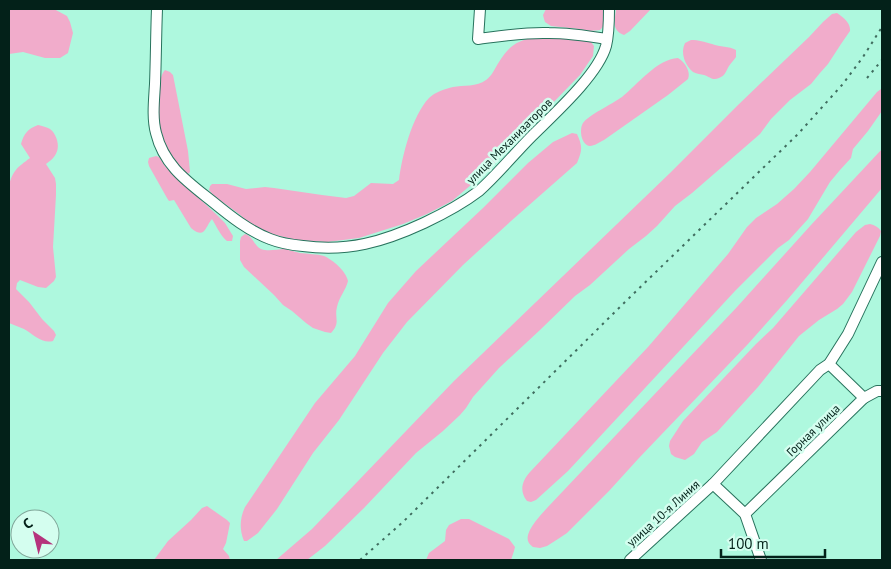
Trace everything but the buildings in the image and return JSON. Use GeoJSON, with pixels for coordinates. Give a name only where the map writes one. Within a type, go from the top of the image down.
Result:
{"type":"FeatureCollection","features":[{"type":"Feature","properties":{"kind":"street","name":"улица Механизаторов"},"geometry":{"type":"LineString","coordinates":[[157,9],[154,123],[160,146],[168,162],[194,186],[258,234],[284,243],[318,248],[357,246],[374,242],[435,218],[480,190],[584,82],[599,61],[607,39],[609,9]]}},
{"type":"Feature","properties":{"kind":"street"},"geometry":{"type":"LineString","coordinates":[[480,9],[478,39],[529,33],[565,33],[607,39]]}},
{"type":"Feature","properties":{"kind":"street"},"geometry":{"type":"LineString","coordinates":[[761,560],[745,514],[713,484],[820,370],[829,364],[848,334],[882,262]]}},
{"type":"Feature","properties":{"kind":"street"},"geometry":{"type":"LineString","coordinates":[[829,364],[864,398],[877,392],[882,392]]}},
{"type":"Feature","properties":{"kind":"street","name":"Горная улица"},"geometry":{"type":"LineString","coordinates":[[745,514],[864,398]]}},
{"type":"Feature","properties":{"kind":"street","name":"улица 10-я Линия"},"geometry":{"type":"LineString","coordinates":[[630,560],[713,484]]}},
{"type":"Feature","properties":{"kind":"shaded area"},"geometry":{"type":"Polygon","coordinates":[[[9,9],[54,9],[67,16],[73,33],[68,53],[60,58],[45,58],[23,52],[9,54],[9,9]]]}},
{"type":"Feature","properties":{"kind":"shaded area"},"geometry":{"type":"Polygon","coordinates":[[[546,9],[603,9],[604,23],[600,30],[590,31],[551,26],[544,19],[543,15],[546,9]]]}},
{"type":"Feature","properties":{"kind":"shaded area"},"geometry":{"type":"Polygon","coordinates":[[[616,9],[651,9],[624,35],[615,27],[616,9]]]}},
{"type":"Feature","properties":{"kind":"shaded area"},"geometry":{"type":"Polygon","coordinates":[[[837,13],[848,23],[850,31],[828,64],[811,84],[790,100],[771,119],[760,134],[675,206],[646,236],[575,296],[499,368],[460,415],[416,453],[325,546],[307,560],[276,560],[312,529],[454,381],[670,173],[823,22],[832,14],[837,13]]]}},
{"type":"Feature","properties":{"kind":"shaded area"},"geometry":{"type":"Polygon","coordinates":[[[550,35],[591,42],[594,46],[593,56],[580,75],[484,174],[452,201],[427,214],[359,238],[327,242],[296,240],[267,233],[249,223],[209,190],[212,184],[227,184],[246,189],[265,187],[346,198],[354,196],[371,183],[393,184],[399,180],[405,148],[413,126],[429,98],[437,92],[457,86],[474,85],[486,80],[504,54],[515,44],[527,39],[550,35]]]}},
{"type":"Feature","properties":{"kind":"shaded area"},"geometry":{"type":"Polygon","coordinates":[[[691,40],[736,50],[736,57],[724,75],[713,79],[693,72],[683,55],[685,43],[691,40]]]}},
{"type":"Feature","properties":{"kind":"shaded area"},"geometry":{"type":"Polygon","coordinates":[[[678,58],[687,67],[688,79],[604,140],[592,146],[585,143],[581,129],[586,120],[622,97],[662,63],[678,58]]]}},
{"type":"Feature","properties":{"kind":"shaded area"},"geometry":{"type":"Polygon","coordinates":[[[165,70],[173,75],[188,151],[190,172],[186,175],[167,149],[160,130],[158,95],[159,85],[165,70]]]}},
{"type":"Feature","properties":{"kind":"shaded area"},"geometry":{"type":"Polygon","coordinates":[[[881,89],[882,111],[853,149],[851,158],[830,182],[808,219],[789,240],[778,248],[735,291],[568,471],[536,500],[527,501],[523,494],[522,486],[530,472],[648,347],[728,254],[747,227],[794,189],[881,89]]]}},
{"type":"Feature","properties":{"kind":"shaded area"},"geometry":{"type":"Polygon","coordinates":[[[38,125],[51,130],[58,144],[56,154],[46,164],[55,178],[56,184],[53,247],[56,277],[46,288],[20,280],[17,283],[16,289],[54,331],[56,335],[53,341],[49,342],[41,340],[24,329],[9,323],[9,185],[16,169],[30,158],[21,144],[25,134],[38,125]]]}},
{"type":"Feature","properties":{"kind":"shaded area"},"geometry":{"type":"Polygon","coordinates":[[[572,133],[577,134],[581,146],[577,163],[463,265],[407,322],[383,353],[339,420],[313,453],[277,509],[258,533],[244,541],[241,524],[245,507],[315,403],[355,356],[388,303],[416,271],[528,163],[553,142],[572,133]]]}},
{"type":"Feature","properties":{"kind":"shaded area"},"geometry":{"type":"Polygon","coordinates":[[[882,149],[882,188],[788,299],[748,344],[567,533],[547,546],[533,547],[528,542],[529,533],[541,515],[737,307],[882,149]]]}},
{"type":"Feature","properties":{"kind":"shaded area"},"geometry":{"type":"Polygon","coordinates":[[[156,156],[225,223],[233,236],[232,241],[227,241],[220,234],[212,219],[202,233],[191,228],[174,200],[169,201],[149,166],[149,158],[156,156]]]}},
{"type":"Feature","properties":{"kind":"shaded area"},"geometry":{"type":"Polygon","coordinates":[[[870,224],[881,231],[880,236],[852,292],[843,304],[799,336],[758,387],[717,432],[702,442],[694,454],[685,460],[671,454],[670,441],[683,421],[773,328],[856,232],[865,225],[870,224]]]}},
{"type":"Feature","properties":{"kind":"shaded area"},"geometry":{"type":"Polygon","coordinates":[[[245,234],[261,249],[285,249],[324,256],[342,270],[348,281],[338,303],[336,311],[337,323],[331,333],[313,328],[306,323],[283,305],[244,267],[240,260],[240,241],[241,237],[245,234]]]}},
{"type":"Feature","properties":{"kind":"shaded area"},"geometry":{"type":"Polygon","coordinates":[[[207,506],[230,523],[223,549],[230,560],[154,560],[168,541],[202,508],[207,506]]]}},
{"type":"Feature","properties":{"kind":"shaded area"},"geometry":{"type":"Polygon","coordinates":[[[461,519],[469,519],[509,539],[515,547],[511,560],[426,560],[429,553],[445,541],[446,530],[449,525],[461,519]]]}},
{"type":"Feature","properties":{"kind":"railway"},"geometry":{"type":"LineString","coordinates":[[360,560],[404,521],[798,134],[842,85],[882,27]]}},
{"type":"Feature","properties":{"kind":"railway"},"geometry":{"type":"LineString","coordinates":[[867,78],[882,60]]}}]}
